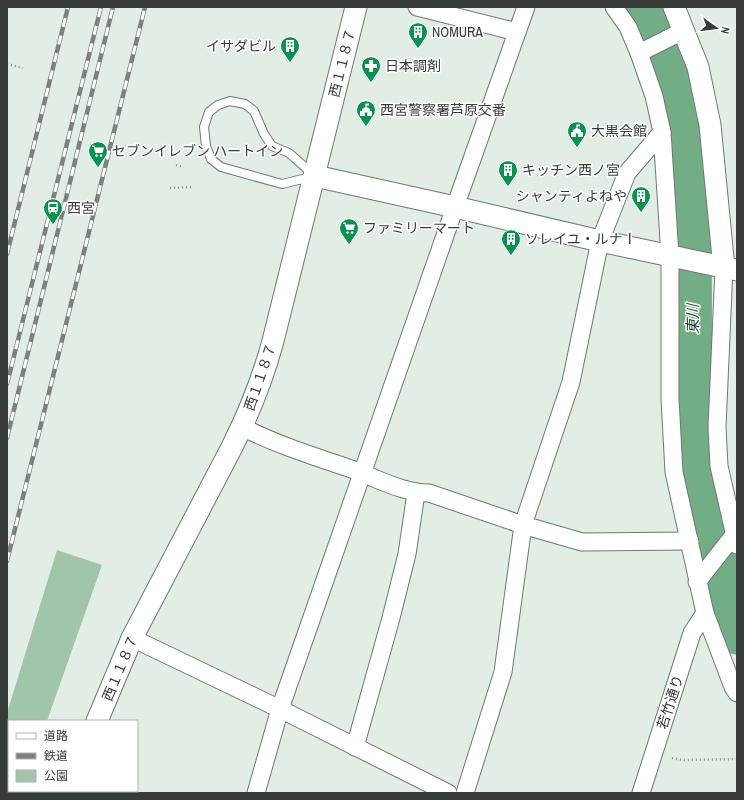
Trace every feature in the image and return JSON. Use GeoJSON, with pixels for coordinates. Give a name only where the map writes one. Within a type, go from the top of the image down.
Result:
{"type":"FeatureCollection","features":[{"type":"Feature","properties":{"kind":"street","name":"西１１８７"},"geometry":{"type":"LineString","coordinates":[[97,720],[132,638],[242,427],[263,376],[270,354],[315,176],[356,7]]}},
{"type":"Feature","properties":{"kind":"street"},"geometry":{"type":"LineString","coordinates":[[417,7],[517,32]]}},
{"type":"Feature","properties":{"kind":"street"},"geometry":{"type":"LineString","coordinates":[[256,793],[280,709],[526,7]]}},
{"type":"Feature","properties":{"kind":"street"},"geometry":{"type":"LineString","coordinates":[[614,7],[628,27],[641,52],[654,96],[662,132],[674,257],[670,399],[674,472],[700,578],[705,613],[737,694]]}},
{"type":"Feature","properties":{"kind":"street"},"geometry":{"type":"LineString","coordinates":[[674,7],[678,33],[698,67],[710,125],[724,268],[717,427],[719,466],[733,542],[700,578]]}},
{"type":"Feature","properties":{"kind":"street"},"geometry":{"type":"LineString","coordinates":[[641,52],[678,33]]}},
{"type":"Feature","properties":{"kind":"street"},"geometry":{"type":"LineString","coordinates":[[465,793],[503,672],[523,525],[571,382],[600,241],[627,173],[662,132]]}},
{"type":"Feature","properties":{"kind":"street"},"geometry":{"type":"LineString","coordinates":[[315,176],[724,268]]}},
{"type":"Feature","properties":{"kind":"street"},"geometry":{"type":"LineString","coordinates":[[242,427],[291,448],[362,472],[376,479],[416,493],[429,493],[523,525],[582,542],[690,541]]}},
{"type":"Feature","properties":{"kind":"street"},"geometry":{"type":"LineString","coordinates":[[355,747],[391,618],[407,554],[416,493]]}},
{"type":"Feature","properties":{"kind":"street","name":"若竹通り"},"geometry":{"type":"LineString","coordinates":[[641,793],[692,633],[705,613]]}},
{"type":"Feature","properties":{"kind":"street"},"geometry":{"type":"LineString","coordinates":[[132,638],[280,709],[448,793]]}},
{"type":"Feature","properties":{"kind":"lane"},"geometry":{"type":"LineString","coordinates":[[230,101],[245,104],[254,111],[264,134],[272,146],[289,153],[315,176],[282,184],[221,167],[211,159],[206,146],[204,127],[209,112],[218,105],[230,101]]}},
{"type":"Feature","properties":{"kind":"path"},"geometry":{"type":"LineString","coordinates":[[7,64],[23,68]]}},
{"type":"Feature","properties":{"kind":"path"},"geometry":{"type":"LineString","coordinates":[[176,164],[184,166]]}},
{"type":"Feature","properties":{"kind":"path"},"geometry":{"type":"LineString","coordinates":[[170,188],[194,187]]}},
{"type":"Feature","properties":{"kind":"path"},"geometry":{"type":"LineString","coordinates":[[654,752],[682,760],[737,759]]}},
{"type":"Feature","properties":{"kind":"green space"},"geometry":{"type":"Polygon","coordinates":[[[650,7],[662,7],[670,25],[664,29],[650,7]]]}},
{"type":"Feature","properties":{"kind":"green space"},"geometry":{"type":"Polygon","coordinates":[[[57,550],[102,565],[47,720],[8,720],[8,792],[33,793],[7,793],[7,713],[57,550]]]}},
{"type":"Feature","properties":{"kind":"waterway","name":"東川"},"geometry":{"type":"LineString","coordinates":[[639,7],[647,20],[678,93],[692,206],[693,445],[707,517],[737,635]]}},
{"type":"Feature","properties":{"kind":"railway"},"geometry":{"type":"LineString","coordinates":[[7,254],[68,7]]}},
{"type":"Feature","properties":{"kind":"railway"},"geometry":{"type":"LineString","coordinates":[[7,384],[101,7]]}},
{"type":"Feature","properties":{"kind":"railway"},"geometry":{"type":"LineString","coordinates":[[7,438],[113,7]]}},
{"type":"Feature","properties":{"kind":"railway"},"geometry":{"type":"LineString","coordinates":[[7,561],[145,7]]}},
{"type":"Feature","properties":{"kind":"place","name":"NOMURA"},"geometry":{"type":"Point","coordinates":[418,49]}},
{"type":"Feature","properties":{"kind":"place","name":"イサダビル"},"geometry":{"type":"Point","coordinates":[290,63]}},
{"type":"Feature","properties":{"kind":"place","name":"日本調剤"},"geometry":{"type":"Point","coordinates":[371,83]}},
{"type":"Feature","properties":{"kind":"place","name":"西宮警察署芦原交番"},"geometry":{"type":"Point","coordinates":[366,127]}},
{"type":"Feature","properties":{"kind":"place","name":"大黒会館"},"geometry":{"type":"Point","coordinates":[577,148]}},
{"type":"Feature","properties":{"kind":"place","name":"セブンイレブン ハートイン"},"geometry":{"type":"Point","coordinates":[98,168]}},
{"type":"Feature","properties":{"kind":"place","name":"キッチン西ノ宮"},"geometry":{"type":"Point","coordinates":[508,187]}},
{"type":"Feature","properties":{"kind":"place","name":"シャンティよねや"},"geometry":{"type":"Point","coordinates":[641,213]}},
{"type":"Feature","properties":{"kind":"place","name":"西宮"},"geometry":{"type":"Point","coordinates":[53,225]}},
{"type":"Feature","properties":{"kind":"place","name":"ファミリーマート"},"geometry":{"type":"Point","coordinates":[349,245]}},
{"type":"Feature","properties":{"kind":"place","name":"ソレイユ・ルナⅠ"},"geometry":{"type":"Point","coordinates":[511,256]}}]}
